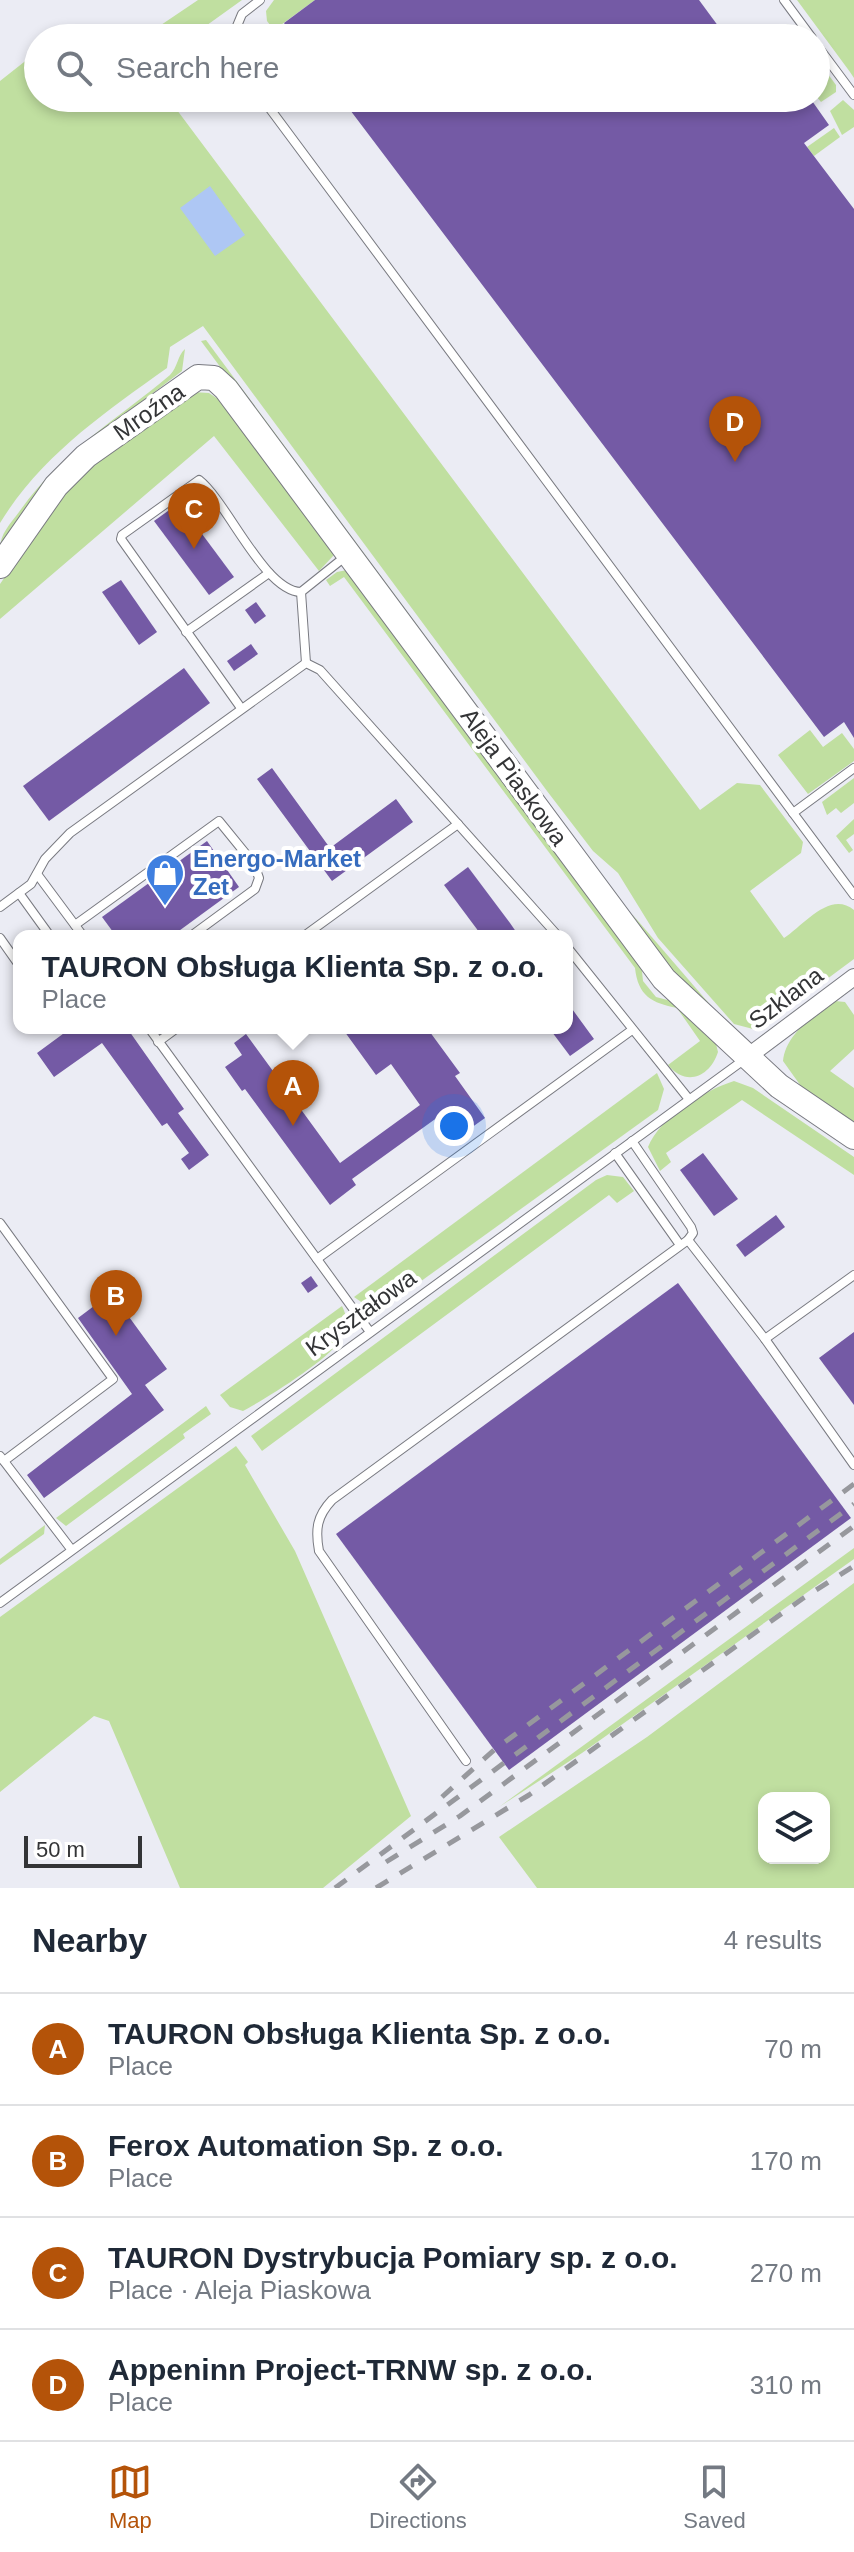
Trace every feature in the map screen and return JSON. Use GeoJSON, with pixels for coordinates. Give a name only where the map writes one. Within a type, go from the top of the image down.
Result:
{"type":"FeatureCollection","features":[{"type":"Feature","properties":{"kind":"main road","name":"Mroźna"},"geometry":{"type":"LineString","coordinates":[[0,566],[56,486],[86,456],[198,377],[214,378]]}},
{"type":"Feature","properties":{"kind":"main road","name":"Aleja Piaskowa"},"geometry":{"type":"LineString","coordinates":[[214,378],[226,389],[349,553],[664,979],[746,1058],[792,1096],[854,1137]]}},
{"type":"Feature","properties":{"kind":"street","name":"Szklana"},"geometry":{"type":"LineString","coordinates":[[746,1058],[854,977]]}},
{"type":"Feature","properties":{"kind":"lane"},"geometry":{"type":"LineString","coordinates":[[238,24],[242,14],[260,0]]}},
{"type":"Feature","properties":{"kind":"lane"},"geometry":{"type":"LineString","coordinates":[[784,0],[802,24]]}},
{"type":"Feature","properties":{"kind":"lane"},"geometry":{"type":"LineString","coordinates":[[830,63],[854,95]]}},
{"type":"Feature","properties":{"kind":"lane"},"geometry":{"type":"LineString","coordinates":[[272,112],[854,895]]}},
{"type":"Feature","properties":{"kind":"lane"},"geometry":{"type":"LineString","coordinates":[[241,708],[121,539],[195,481],[204,484],[269,573],[293,592],[301,592],[349,553]]}},
{"type":"Feature","properties":{"kind":"lane"},"geometry":{"type":"LineString","coordinates":[[186,632],[269,573]]}},
{"type":"Feature","properties":{"kind":"lane"},"geometry":{"type":"LineString","coordinates":[[301,592],[306,663]]}},
{"type":"Feature","properties":{"kind":"lane"},"geometry":{"type":"LineString","coordinates":[[0,907],[31,884],[45,859],[70,833],[306,663]]}},
{"type":"Feature","properties":{"kind":"lane"},"geometry":{"type":"LineString","coordinates":[[306,663],[320,670],[553,930]]}},
{"type":"Feature","properties":{"kind":"lane"},"geometry":{"type":"LineString","coordinates":[[793,813],[854,768]]}},
{"type":"Feature","properties":{"kind":"lane"},"geometry":{"type":"LineString","coordinates":[[75,925],[212,825],[222,822],[254,864],[259,878],[255,889],[199,930]]}},
{"type":"Feature","properties":{"kind":"lane"},"geometry":{"type":"LineString","coordinates":[[312,930],[458,824]]}},
{"type":"Feature","properties":{"kind":"lane"},"geometry":{"type":"LineString","coordinates":[[37,874],[79,930]]}},
{"type":"Feature","properties":{"kind":"lane"},"geometry":{"type":"LineString","coordinates":[[19,893],[46,930]]}},
{"type":"Feature","properties":{"kind":"lane"},"geometry":{"type":"LineString","coordinates":[[0,938],[13,956]]}},
{"type":"Feature","properties":{"kind":"lane"},"geometry":{"type":"LineString","coordinates":[[573,954],[688,1098]]}},
{"type":"Feature","properties":{"kind":"lane"},"geometry":{"type":"LineString","coordinates":[[317,1259],[632,1030]]}},
{"type":"Feature","properties":{"kind":"lane"},"geometry":{"type":"LineString","coordinates":[[153,1034],[370,1332]]}},
{"type":"Feature","properties":{"kind":"lane"},"geometry":{"type":"LineString","coordinates":[[158,1042],[169,1034]]}},
{"type":"Feature","properties":{"kind":"lane","name":"Kryształowa"},"geometry":{"type":"LineString","coordinates":[[0,1603],[746,1058]]}},
{"type":"Feature","properties":{"kind":"lane"},"geometry":{"type":"LineString","coordinates":[[466,1761],[328,1567],[315,1532],[321,1511],[332,1500],[684,1243],[693,1233],[632,1141]]}},
{"type":"Feature","properties":{"kind":"lane"},"geometry":{"type":"LineString","coordinates":[[615,1153],[684,1243],[765,1339],[854,1465]]}},
{"type":"Feature","properties":{"kind":"lane"},"geometry":{"type":"LineString","coordinates":[[0,1223],[113,1379],[2,1459],[71,1549]]}},
{"type":"Feature","properties":{"kind":"lane"},"geometry":{"type":"LineString","coordinates":[[765,1339],[854,1275]]}},
{"type":"Feature","properties":{"kind":"green space"},"geometry":{"type":"Polygon","coordinates":[[[198,0],[242,0],[209,24],[162,24],[198,0]]]}},
{"type":"Feature","properties":{"kind":"green space"},"geometry":{"type":"Polygon","coordinates":[[[274,0],[315,0],[282,24],[269,24],[266,11],[274,0]]]}},
{"type":"Feature","properties":{"kind":"green space"},"geometry":{"type":"Polygon","coordinates":[[[797,0],[854,0],[854,78],[830,45],[830,24],[815,24],[797,0]]]}},
{"type":"Feature","properties":{"kind":"green space"},"geometry":{"type":"Polygon","coordinates":[[[24,62],[24,112],[178,112],[700,810],[737,783],[760,785],[803,842],[801,853],[750,891],[784,938],[827,907],[845,905],[854,910],[854,959],[765,1025],[753,1029],[734,1024],[658,938],[618,873],[593,851],[547,791],[203,326],[170,347],[167,368],[97,419],[54,456],[16,499],[0,523],[0,81],[24,62]]]}},
{"type":"Feature","properties":{"kind":"green space"},"geometry":{"type":"Polygon","coordinates":[[[830,77],[836,85],[836,92],[830,96],[830,77]]]}},
{"type":"Feature","properties":{"kind":"green space"},"geometry":{"type":"Polygon","coordinates":[[[843,100],[854,110],[854,127],[842,135],[830,111],[843,100]]]}},
{"type":"Feature","properties":{"kind":"green space"},"geometry":{"type":"Polygon","coordinates":[[[834,128],[840,137],[814,156],[807,147],[834,128]]]}},
{"type":"Feature","properties":{"kind":"green space"},"geometry":{"type":"Polygon","coordinates":[[[206,340],[581,848],[562,828],[201,341],[206,340]]]}},
{"type":"Feature","properties":{"kind":"green space"},"geometry":{"type":"Polygon","coordinates":[[[185,349],[182,371],[99,434],[0,549],[9,525],[36,490],[90,438],[170,375],[185,349]]]}},
{"type":"Feature","properties":{"kind":"green space"},"geometry":{"type":"Polygon","coordinates":[[[193,392],[209,393],[224,403],[331,546],[334,555],[319,571],[214,436],[0,619],[0,584],[62,495],[88,468],[193,392]]]}},
{"type":"Feature","properties":{"kind":"green space"},"geometry":{"type":"Polygon","coordinates":[[[347,570],[641,962],[643,981],[656,997],[675,1002],[716,1044],[718,1052],[714,1061],[703,1073],[682,1076],[668,1065],[700,1041],[677,1008],[660,1004],[643,992],[635,968],[344,577],[330,586],[326,580],[337,572],[347,570]]]}},
{"type":"Feature","properties":{"kind":"green space"},"geometry":{"type":"Polygon","coordinates":[[[810,730],[823,747],[842,733],[854,749],[854,761],[808,794],[778,755],[810,730]]]}},
{"type":"Feature","properties":{"kind":"green space"},"geometry":{"type":"Polygon","coordinates":[[[854,778],[854,803],[841,813],[836,808],[827,815],[822,802],[854,778]]]}},
{"type":"Feature","properties":{"kind":"green space"},"geometry":{"type":"Polygon","coordinates":[[[854,819],[854,834],[846,840],[853,850],[849,853],[836,836],[854,819]]]}},
{"type":"Feature","properties":{"kind":"green space"},"geometry":{"type":"Polygon","coordinates":[[[632,914],[725,1022],[674,976],[632,914]]]}},
{"type":"Feature","properties":{"kind":"green space"},"geometry":{"type":"Polygon","coordinates":[[[835,1001],[845,1002],[854,1015],[854,1049],[830,1071],[854,1088],[854,1124],[803,1089],[783,1061],[795,1034],[835,1001]]]}},
{"type":"Feature","properties":{"kind":"green space"},"geometry":{"type":"Polygon","coordinates":[[[657,1073],[664,1089],[658,1110],[388,1305],[370,1308],[354,1297],[657,1073]]]}},
{"type":"Feature","properties":{"kind":"green space"},"geometry":{"type":"Polygon","coordinates":[[[734,1081],[753,1088],[854,1157],[854,1175],[742,1100],[666,1153],[671,1162],[660,1171],[648,1147],[662,1125],[697,1098],[734,1081]]]}},
{"type":"Feature","properties":{"kind":"green space"},"geometry":{"type":"Polygon","coordinates":[[[607,1175],[623,1177],[634,1191],[617,1203],[609,1195],[262,1451],[251,1436],[596,1180],[607,1175]]]}},
{"type":"Feature","properties":{"kind":"green space"},"geometry":{"type":"Polygon","coordinates":[[[342,1306],[347,1324],[343,1337],[333,1350],[309,1369],[243,1411],[230,1407],[220,1395],[342,1306]]]}},
{"type":"Feature","properties":{"kind":"green space"},"geometry":{"type":"Polygon","coordinates":[[[206,1406],[211,1414],[183,1434],[185,1438],[66,1526],[56,1518],[206,1406]]]}},
{"type":"Feature","properties":{"kind":"green space"},"geometry":{"type":"Polygon","coordinates":[[[236,1446],[248,1462],[245,1465],[295,1551],[411,1816],[323,1888],[180,1888],[109,1721],[94,1716],[0,1792],[0,1617],[236,1446]]]}},
{"type":"Feature","properties":{"kind":"green space"},"geometry":{"type":"Polygon","coordinates":[[[45,1525],[44,1534],[0,1565],[0,1559],[45,1525]]]}},
{"type":"Feature","properties":{"kind":"green space"},"geometry":{"type":"Polygon","coordinates":[[[854,1548],[854,1559],[582,1753],[499,1807],[854,1548]]]}},
{"type":"Feature","properties":{"kind":"green space"},"geometry":{"type":"Polygon","coordinates":[[[854,1583],[854,1888],[537,1888],[499,1837],[647,1737],[854,1583]]]}},
{"type":"Feature","properties":{"kind":"water"},"geometry":{"type":"Polygon","coordinates":[[[210,186],[245,235],[215,256],[180,208],[210,186]]]}},
{"type":"Feature","properties":{"kind":"building"},"geometry":{"type":"Polygon","coordinates":[[[315,0],[699,0],[717,24],[285,24],[315,0]]]}},
{"type":"Feature","properties":{"kind":"building"},"geometry":{"type":"Polygon","coordinates":[[[352,112],[820,112],[829,125],[804,143],[854,209],[854,738],[844,722],[824,737],[352,112]]]}},
{"type":"Feature","properties":{"kind":"building"},"geometry":{"type":"Polygon","coordinates":[[[179,503],[234,577],[209,595],[154,521],[179,503]]]}},
{"type":"Feature","properties":{"kind":"building"},"geometry":{"type":"Polygon","coordinates":[[[121,580],[157,632],[139,645],[102,592],[121,580]]]}},
{"type":"Feature","properties":{"kind":"building"},"geometry":{"type":"Polygon","coordinates":[[[256,602],[266,616],[255,624],[245,610],[256,602]]]}},
{"type":"Feature","properties":{"kind":"building"},"geometry":{"type":"Polygon","coordinates":[[[251,644],[258,654],[234,671],[227,661],[251,644]]]}},
{"type":"Feature","properties":{"kind":"building"},"geometry":{"type":"Polygon","coordinates":[[[184,668],[210,703],[49,821],[23,786],[184,668]]]}},
{"type":"Feature","properties":{"kind":"building"},"geometry":{"type":"Polygon","coordinates":[[[272,768],[330,848],[396,799],[413,822],[332,881],[257,779],[272,768]]]}},
{"type":"Feature","properties":{"kind":"building"},"geometry":{"type":"Polygon","coordinates":[[[207,841],[239,887],[180,930],[112,930],[102,917],[207,841]]]}},
{"type":"Feature","properties":{"kind":"building"},"geometry":{"type":"Polygon","coordinates":[[[468,867],[515,930],[478,930],[444,885],[468,867]]]}},
{"type":"Feature","properties":{"kind":"building"},"geometry":{"type":"Polygon","coordinates":[[[573,1010],[594,1039],[570,1056],[554,1034],[573,1034],[573,1010]]]}},
{"type":"Feature","properties":{"kind":"building"},"geometry":{"type":"Polygon","coordinates":[[[63,1034],[131,1034],[184,1109],[178,1113],[209,1155],[189,1170],[181,1159],[189,1153],[167,1123],[162,1126],[102,1043],[54,1077],[37,1053],[63,1034]]]}},
{"type":"Feature","properties":{"kind":"building"},"geometry":{"type":"Polygon","coordinates":[[[246,1034],[340,1163],[420,1105],[391,1064],[376,1075],[346,1034],[431,1034],[460,1073],[455,1076],[485,1118],[454,1140],[438,1117],[352,1179],[356,1185],[330,1205],[245,1089],[242,1091],[225,1067],[242,1055],[234,1043],[246,1034]]]}},
{"type":"Feature","properties":{"kind":"building"},"geometry":{"type":"Polygon","coordinates":[[[703,1153],[738,1199],[714,1216],[680,1170],[703,1153]]]}},
{"type":"Feature","properties":{"kind":"building"},"geometry":{"type":"Polygon","coordinates":[[[776,1215],[785,1227],[745,1257],[736,1245],[776,1215]]]}},
{"type":"Feature","properties":{"kind":"building"},"geometry":{"type":"Polygon","coordinates":[[[311,1276],[318,1286],[308,1293],[301,1283],[311,1276]]]}},
{"type":"Feature","properties":{"kind":"building"},"geometry":{"type":"Polygon","coordinates":[[[678,1283],[851,1518],[509,1770],[336,1534],[678,1283]]]}},
{"type":"Feature","properties":{"kind":"building"},"geometry":{"type":"Polygon","coordinates":[[[106,1297],[118,1314],[124,1310],[167,1369],[145,1385],[164,1410],[44,1498],[27,1475],[132,1394],[78,1318],[106,1297]]]}},
{"type":"Feature","properties":{"kind":"building"},"geometry":{"type":"Polygon","coordinates":[[[854,1332],[854,1405],[819,1358],[854,1332]]]}},
{"type":"Feature","properties":{"kind":"railway"},"geometry":{"type":"LineString","coordinates":[[442,1797],[494,1750],[854,1484]]}},
{"type":"Feature","properties":{"kind":"railway"},"geometry":{"type":"LineString","coordinates":[[335,1888],[854,1504]]}},
{"type":"Feature","properties":{"kind":"railway"},"geometry":{"type":"LineString","coordinates":[[386,1862],[460,1816],[854,1526]]}},
{"type":"Feature","properties":{"kind":"railway"},"geometry":{"type":"LineString","coordinates":[[376,1888],[529,1795],[802,1599],[854,1566]]}},
{"type":"Feature","properties":{"kind":"place","name":"Appeninn Project-TRNW sp. z o.o."},"geometry":{"type":"Point","coordinates":[735,462]}},
{"type":"Feature","properties":{"kind":"place","name":"TAURON Dystrybucja Pomiary sp. z o.o."},"geometry":{"type":"Point","coordinates":[194,549]}},
{"type":"Feature","properties":{"kind":"place","name":"Energo-Market Zet"},"geometry":{"type":"Point","coordinates":[165,907]}},
{"type":"Feature","properties":{"kind":"place","name":"TAURON Obsługa Klienta Sp. z o.o."},"geometry":{"type":"Point","coordinates":[293,1126]}},
{"type":"Feature","properties":{"kind":"place","name":"Ferox Automation Sp. z o.o."},"geometry":{"type":"Point","coordinates":[116,1336]}}]}
